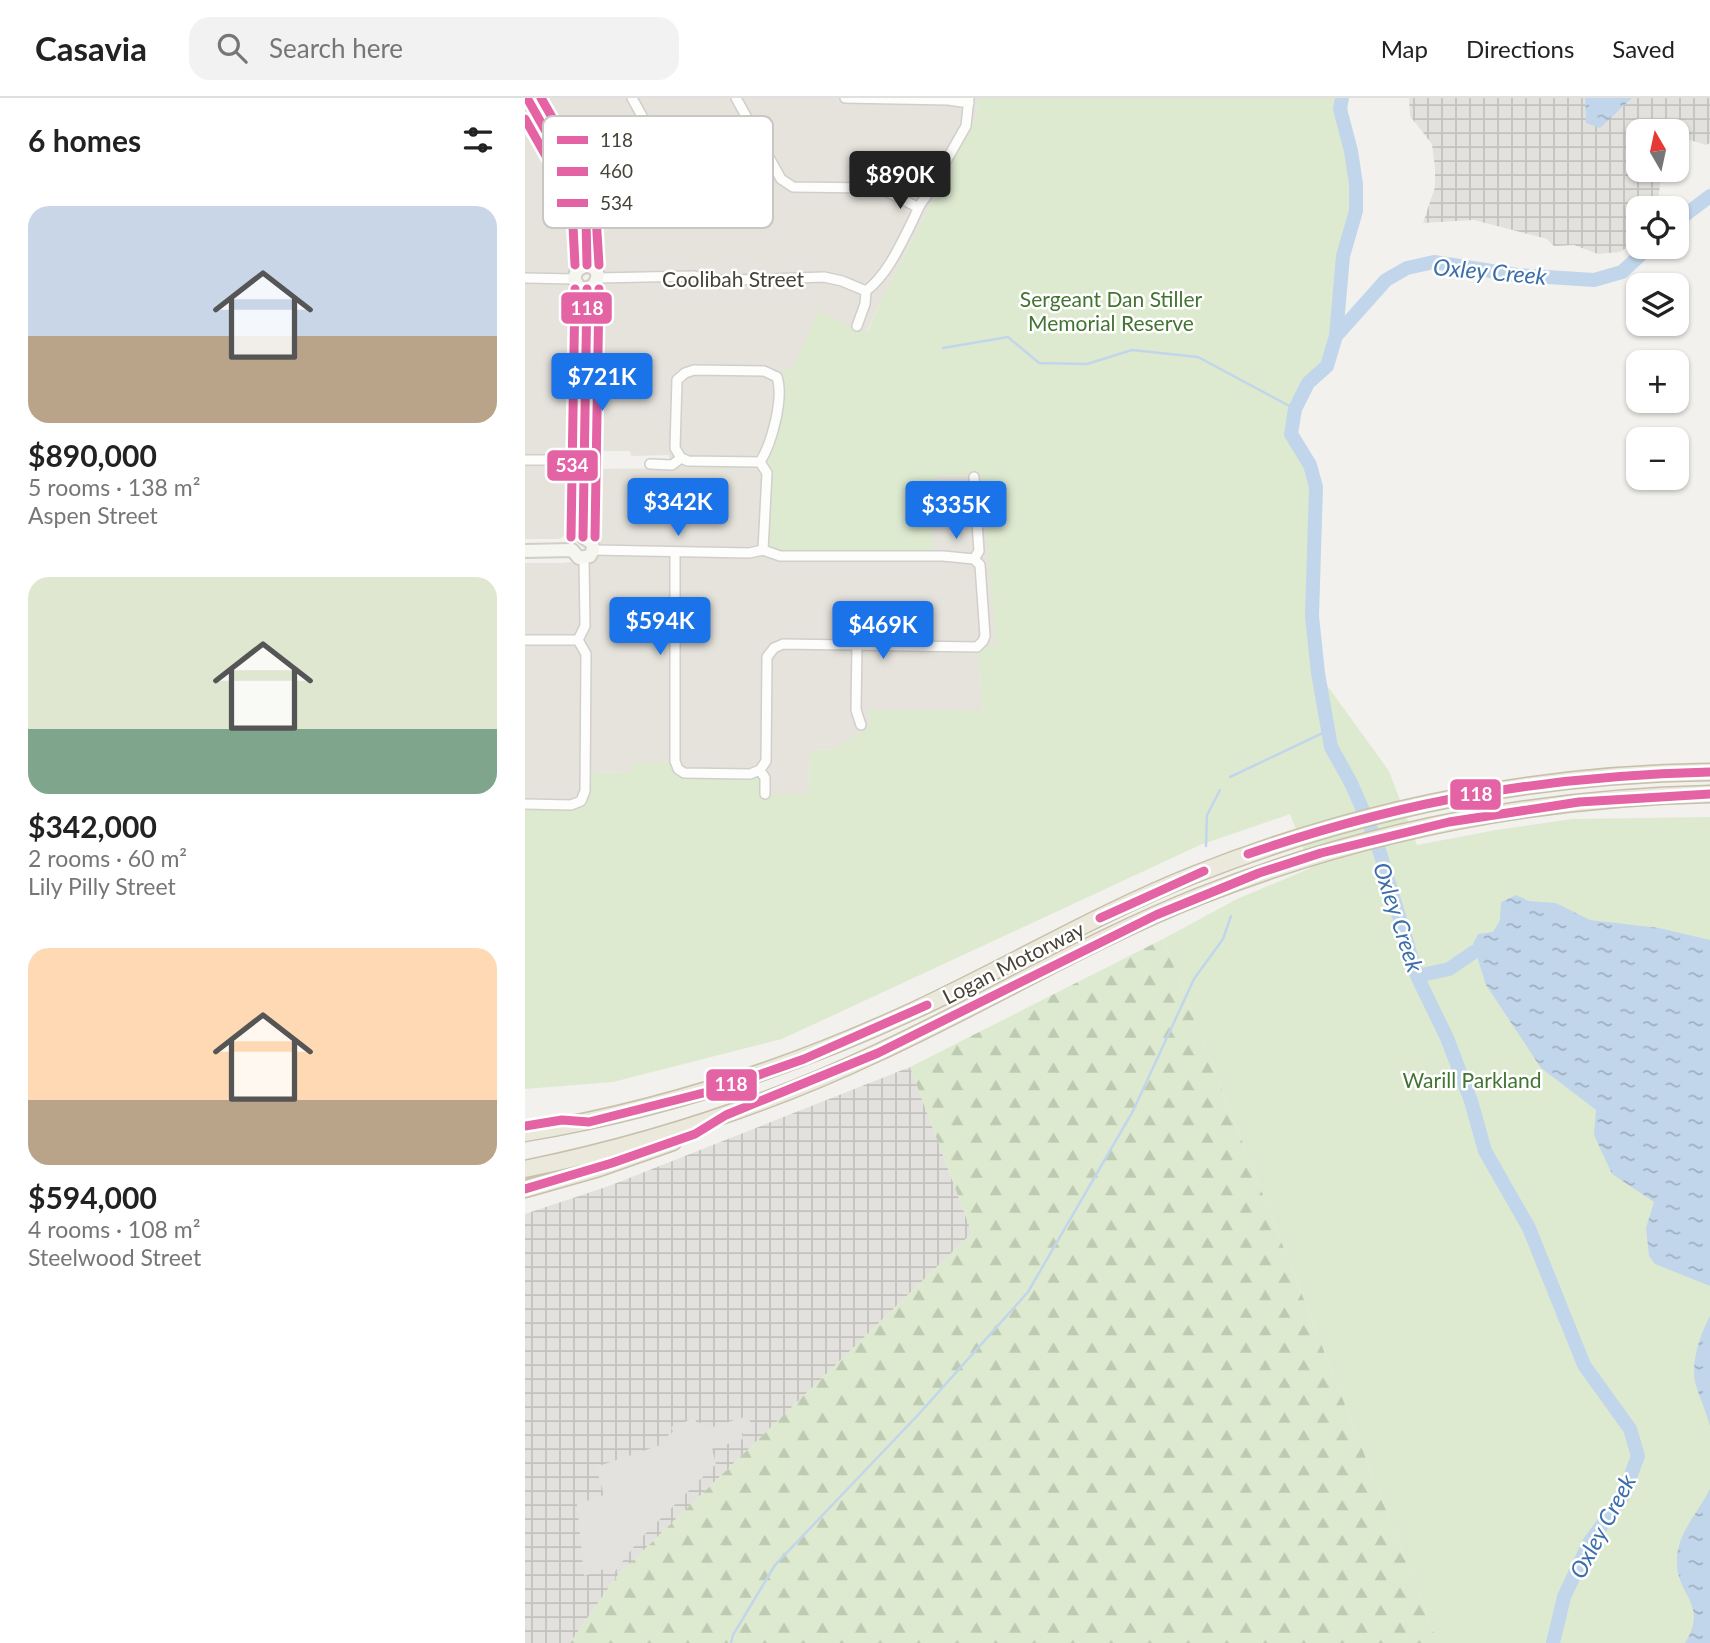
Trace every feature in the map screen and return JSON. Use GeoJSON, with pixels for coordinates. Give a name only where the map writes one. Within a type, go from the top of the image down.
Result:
{"type":"FeatureCollection","features":[{"type":"Feature","properties":{"kind":"highway","name":"Logan Motorway"},"geometry":{"type":"LineString","coordinates":[[525,1133],[584,1122],[694,1095],[816,1054],[917,1009],[1157,891],[1298,837],[1406,807],[1468,794],[1569,780],[1651,773],[1710,772]]}},
{"type":"Feature","properties":{"kind":"highway","name":"Logan Motorway"},"geometry":{"type":"LineString","coordinates":[[525,1169],[637,1143],[721,1117],[794,1090],[879,1052],[1087,948],[1197,897],[1304,859],[1412,829],[1515,809],[1629,797],[1710,793]]}},
{"type":"Feature","properties":{"kind":"highway"},"geometry":{"type":"LineString","coordinates":[[525,1189],[651,1150],[708,1129],[721,1117]]}},
{"type":"Feature","properties":{"kind":"highway"},"geometry":{"type":"LineString","coordinates":[[525,1126],[563,1120],[584,1122]]}},
{"type":"Feature","properties":{"kind":"street"},"geometry":{"type":"LineString","coordinates":[[527,98],[543,126]]}},
{"type":"Feature","properties":{"kind":"street"},"geometry":{"type":"LineString","coordinates":[[632,98],[642,116]]}},
{"type":"Feature","properties":{"kind":"street"},"geometry":{"type":"LineString","coordinates":[[736,98],[746,116]]}},
{"type":"Feature","properties":{"kind":"street"},"geometry":{"type":"LineString","coordinates":[[845,98],[969,101],[966,126],[925,198],[917,206],[914,219],[879,281],[866,291],[866,304],[857,326]]}},
{"type":"Feature","properties":{"kind":"street"},"geometry":{"type":"LineString","coordinates":[[773,165],[781,179],[793,187],[871,188],[886,191],[917,206]]}},
{"type":"Feature","properties":{"kind":"street"},"geometry":{"type":"LineString","coordinates":[[586,228],[587,265]]}},
{"type":"Feature","properties":{"kind":"street"},"geometry":{"type":"LineString","coordinates":[[587,265],[595,269],[597,278],[595,284],[587,289],[579,287],[575,279],[577,270],[587,265]]}},
{"type":"Feature","properties":{"kind":"street","name":"Coolibah Street"},"geometry":{"type":"LineString","coordinates":[[597,278],[693,276],[737,280],[824,277],[866,291]]}},
{"type":"Feature","properties":{"kind":"street"},"geometry":{"type":"LineString","coordinates":[[525,278],[575,279]]}},
{"type":"Feature","properties":{"kind":"street"},"geometry":{"type":"LineString","coordinates":[[583,537],[587,289]]}},
{"type":"Feature","properties":{"kind":"street"},"geometry":{"type":"LineString","coordinates":[[694,370],[764,371],[777,377],[781,390],[767,451],[760,462],[688,461],[681,458],[675,448],[677,380],[694,370]]}},
{"type":"Feature","properties":{"kind":"street"},"geometry":{"type":"LineString","coordinates":[[650,464],[672,465],[681,458]]}},
{"type":"Feature","properties":{"kind":"street"},"geometry":{"type":"LineString","coordinates":[[525,460],[584,460]]}},
{"type":"Feature","properties":{"kind":"street"},"geometry":{"type":"LineString","coordinates":[[760,462],[767,473],[763,550]]}},
{"type":"Feature","properties":{"kind":"street"},"geometry":{"type":"LineString","coordinates":[[974,477],[979,551],[974,559]]}},
{"type":"Feature","properties":{"kind":"street"},"geometry":{"type":"LineString","coordinates":[[572,550],[576,540],[583,537]]}},
{"type":"Feature","properties":{"kind":"street"},"geometry":{"type":"LineString","coordinates":[[578,640],[585,626],[590,541],[583,537]]}},
{"type":"Feature","properties":{"kind":"street"},"geometry":{"type":"LineString","coordinates":[[525,551],[572,550]]}},
{"type":"Feature","properties":{"kind":"street"},"geometry":{"type":"LineString","coordinates":[[572,550],[576,557],[588,554],[675,553],[749,553],[763,550],[780,556],[943,556],[974,559],[980,565],[985,636],[977,647],[783,644],[774,648],[767,657],[766,761],[760,770],[750,774],[684,773],[678,769],[675,761],[675,553]]}},
{"type":"Feature","properties":{"kind":"street"},"geometry":{"type":"LineString","coordinates":[[525,640],[578,640]]}},
{"type":"Feature","properties":{"kind":"street"},"geometry":{"type":"LineString","coordinates":[[525,804],[571,805],[581,801],[585,791],[586,654],[578,640]]}},
{"type":"Feature","properties":{"kind":"street"},"geometry":{"type":"LineString","coordinates":[[857,645],[856,710],[861,725]]}},
{"type":"Feature","properties":{"kind":"street"},"geometry":{"type":"LineString","coordinates":[[760,770],[765,778],[765,794]]}},
{"type":"Feature","properties":{"kind":"shaded area"},"geometry":{"type":"Polygon","coordinates":[[[543,98],[977,98],[978,114],[866,334],[818,312],[795,364],[777,377],[933,556],[927,486],[937,476],[983,475],[997,647],[977,647],[983,712],[869,710],[869,726],[836,749],[810,750],[809,794],[765,794],[684,773],[632,764],[632,772],[586,773],[581,801],[525,804],[525,563],[594,560],[595,469],[670,468],[669,455],[631,456],[630,451],[596,451],[598,228],[773,228],[773,116],[552,116],[543,98]]]}},
{"type":"Feature","properties":{"kind":"shaded area"},"geometry":{"type":"Polygon","coordinates":[[[1409,98],[1710,98],[1710,143],[1706,145],[1689,140],[1689,119],[1626,119],[1626,182],[1660,182],[1659,196],[1626,196],[1626,248],[1620,252],[1598,254],[1574,245],[1554,246],[1547,239],[1474,220],[1423,223],[1435,187],[1435,168],[1432,144],[1410,116],[1409,98]]]}},
{"type":"Feature","properties":{"kind":"shaded area"},"geometry":{"type":"Polygon","coordinates":[[[525,118],[543,151],[543,228],[573,228],[571,531],[559,539],[525,539],[525,118]]]}},
{"type":"Feature","properties":{"kind":"shaded area"},"geometry":{"type":"Polygon","coordinates":[[[910,1067],[972,1233],[617,1576],[570,1643],[525,1643],[525,1214],[609,1186],[910,1067]]]}},
{"type":"Feature","properties":{"kind":"shaded area"},"geometry":{"type":"Polygon","coordinates":[[[748,1416],[753,1429],[742,1433],[743,1439],[712,1449],[716,1464],[639,1540],[613,1574],[607,1568],[584,1576],[577,1504],[604,1495],[596,1467],[669,1442],[668,1435],[673,1432],[671,1427],[695,1418],[697,1424],[703,1422],[706,1429],[748,1416]]]}},
{"type":"Feature","properties":{"kind":"green space"},"geometry":{"type":"Polygon","coordinates":[[[977,98],[1342,98],[1340,109],[1356,184],[1356,211],[1343,256],[1336,336],[1327,366],[1308,383],[1295,409],[1291,434],[1310,465],[1316,487],[1312,616],[1318,673],[1389,771],[1417,845],[1572,819],[1710,817],[1710,1643],[1438,1643],[1163,939],[1237,899],[1311,868],[1290,814],[1200,845],[782,1039],[613,1082],[525,1089],[525,804],[581,801],[585,773],[631,772],[632,763],[675,761],[678,769],[760,770],[766,794],[809,794],[810,750],[836,749],[869,726],[869,710],[983,711],[977,647],[996,646],[982,475],[937,476],[928,486],[933,556],[780,556],[763,550],[767,473],[760,462],[781,390],[777,377],[795,364],[818,311],[867,333],[883,296],[978,114],[977,98]]]}},
{"type":"Feature","properties":{"kind":"green space"},"geometry":{"type":"Polygon","coordinates":[[[1163,939],[1438,1643],[570,1643],[617,1576],[972,1233],[910,1067],[1163,939]]]}},
{"type":"Feature","properties":{"kind":"water"},"geometry":{"type":"Polygon","coordinates":[[[1585,98],[1632,98],[1600,128],[1586,123],[1585,98]]]}},
{"type":"Feature","properties":{"kind":"water"},"geometry":{"type":"Polygon","coordinates":[[[1516,895],[1529,901],[1556,903],[1590,920],[1659,928],[1710,940],[1710,1286],[1655,1264],[1649,1256],[1646,1228],[1654,1202],[1612,1174],[1594,1135],[1596,1110],[1541,1068],[1486,985],[1473,944],[1478,934],[1493,932],[1500,920],[1501,902],[1516,895]]]}},
{"type":"Feature","properties":{"kind":"water"},"geometry":{"type":"Polygon","coordinates":[[[1710,1316],[1710,1426],[1695,1382],[1694,1366],[1697,1348],[1710,1316]]]}},
{"type":"Feature","properties":{"kind":"water"},"geometry":{"type":"Polygon","coordinates":[[[1710,1489],[1710,1643],[1685,1643],[1694,1618],[1693,1608],[1681,1581],[1677,1557],[1685,1530],[1710,1489]]]}},
{"type":"Feature","properties":{"kind":"waterway"},"geometry":{"type":"LineString","coordinates":[[1336,336],[1343,256],[1356,211],[1356,184],[1351,151],[1340,109],[1342,98]]}},
{"type":"Feature","properties":{"kind":"waterway","name":"Oxley Creek"},"geometry":{"type":"LineString","coordinates":[[1689,212],[1710,196]]}},
{"type":"Feature","properties":{"kind":"waterway","name":"Oxley Creek"},"geometry":{"type":"LineString","coordinates":[[1553,1643],[1564,1597],[1589,1543],[1623,1496],[1638,1456],[1630,1429],[1584,1365],[1529,1228],[1485,1151],[1471,1101],[1447,1038],[1417,976],[1369,824],[1331,747],[1318,673],[1312,616],[1316,487],[1310,465],[1291,434],[1295,409],[1308,383],[1327,366],[1336,336],[1386,280],[1407,268],[1434,262],[1517,275],[1594,280],[1622,272],[1636,259]]}},
{"type":"Feature","properties":{"kind":"waterway"},"geometry":{"type":"LineString","coordinates":[[943,348],[1008,337],[1039,363],[1087,364],[1132,350],[1198,357],[1295,409]]}},
{"type":"Feature","properties":{"kind":"waterway"},"geometry":{"type":"LineString","coordinates":[[1230,777],[1329,730]]}},
{"type":"Feature","properties":{"kind":"waterway"},"geometry":{"type":"LineString","coordinates":[[1206,846],[1207,815],[1220,790]]}},
{"type":"Feature","properties":{"kind":"waterway"},"geometry":{"type":"LineString","coordinates":[[731,1643],[733,1635],[775,1565],[918,1415],[1028,1292],[1133,1111],[1194,979],[1223,939],[1231,916]]}},
{"type":"Feature","properties":{"kind":"waterway"},"geometry":{"type":"LineString","coordinates":[[1417,976],[1449,969],[1474,952]]}},
{"type":"Feature","properties":{"kind":"transit line","name":"118"},"geometry":{"type":"LineString","coordinates":[[527,98],[543,126]]}},
{"type":"Feature","properties":{"kind":"transit line","name":"534"},"geometry":{"type":"LineString","coordinates":[[541,98],[551,116]]}},
{"type":"Feature","properties":{"kind":"transit line","name":"460"},"geometry":{"type":"LineString","coordinates":[[525,119],[543,151]]}},
{"type":"Feature","properties":{"kind":"transit line","name":"460"},"geometry":{"type":"LineString","coordinates":[[573,228],[575,265]]}},
{"type":"Feature","properties":{"kind":"transit line","name":"118"},"geometry":{"type":"LineString","coordinates":[[586,228],[587,265]]}},
{"type":"Feature","properties":{"kind":"transit line","name":"534"},"geometry":{"type":"LineString","coordinates":[[597,228],[599,265]]}},
{"type":"Feature","properties":{"kind":"transit line","name":"534"},"geometry":{"type":"LineString","coordinates":[[571,537],[575,289]]}},
{"type":"Feature","properties":{"kind":"transit line","name":"118"},"geometry":{"type":"LineString","coordinates":[[583,537],[587,289]]}},
{"type":"Feature","properties":{"kind":"transit line","name":"460"},"geometry":{"type":"LineString","coordinates":[[595,537],[599,289]]}},
{"type":"Feature","properties":{"kind":"transit line","name":"118"},"geometry":{"type":"LineString","coordinates":[[1248,854],[1363,819],[1476,794],[1590,779],[1710,772]]}},
{"type":"Feature","properties":{"kind":"transit line","name":"118"},"geometry":{"type":"LineString","coordinates":[[525,1189],[695,1134],[726,1115],[878,1053],[1156,915],[1259,873],[1321,853],[1449,822],[1579,802],[1710,794]]}},
{"type":"Feature","properties":{"kind":"transit line","name":"118"},"geometry":{"type":"LineString","coordinates":[[1100,918],[1204,871]]}},
{"type":"Feature","properties":{"kind":"transit line","name":"118"},"geometry":{"type":"LineString","coordinates":[[525,1126],[562,1120],[589,1122],[719,1089],[804,1059],[927,1005]]}},
{"type":"Feature","properties":{"kind":"park label","name":"Sergeant Dan Stiller Memorial Reserve"},"geometry":{"type":"Point","coordinates":[1111,310]}},
{"type":"Feature","properties":{"kind":"park label","name":"Warill Parkland"},"geometry":{"type":"Point","coordinates":[1472,1079]}}]}
